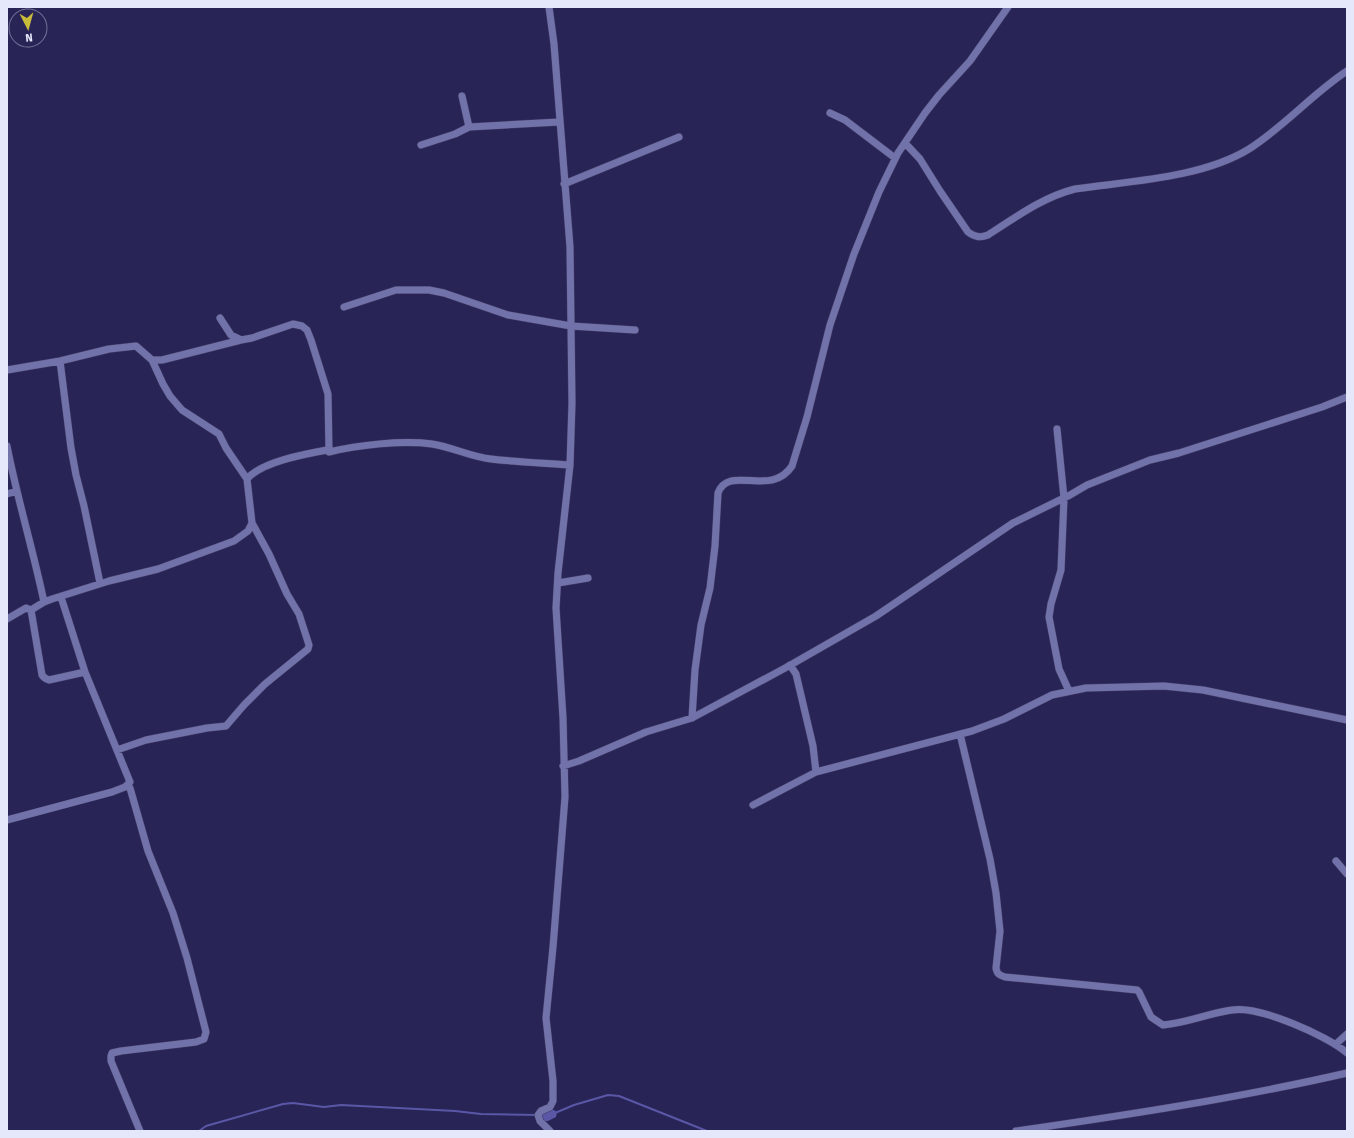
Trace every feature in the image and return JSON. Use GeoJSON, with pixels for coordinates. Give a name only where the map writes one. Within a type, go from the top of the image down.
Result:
{"type":"FeatureCollection","features":[{"type":"Feature","properties":{"kind":"street"},"geometry":{"type":"LineString","coordinates":[[550,7],[570,248],[572,403],[570,465],[556,608],[564,718],[564,803],[554,947],[546,1018],[552,1067],[553,1097],[550,1107],[541,1111],[538,1115],[540,1121],[550,1131]]}},
{"type":"Feature","properties":{"kind":"street"},"geometry":{"type":"LineString","coordinates":[[692,718],[695,670],[701,625],[710,588],[715,546],[718,493],[720,488],[722,484],[730,480],[776,479],[788,472],[792,466],[807,417],[830,325],[851,261],[879,192],[896,158],[925,113],[970,61],[1008,7]]}},
{"type":"Feature","properties":{"kind":"street"},"geometry":{"type":"LineString","coordinates":[[905,143],[920,159],[968,232],[972,235],[980,237],[988,235],[1048,198],[1062,192],[1188,172],[1211,166],[1234,157],[1250,148],[1287,119],[1318,91],[1347,71]]}},
{"type":"Feature","properties":{"kind":"street"},"geometry":{"type":"LineString","coordinates":[[462,96],[470,127]]}},
{"type":"Feature","properties":{"kind":"street"},"geometry":{"type":"LineString","coordinates":[[830,113],[845,120],[896,158]]}},
{"type":"Feature","properties":{"kind":"street"},"geometry":{"type":"LineString","coordinates":[[421,145],[455,134],[470,127],[559,122]]}},
{"type":"Feature","properties":{"kind":"street"},"geometry":{"type":"LineString","coordinates":[[564,184],[679,138]]}},
{"type":"Feature","properties":{"kind":"street"},"geometry":{"type":"LineString","coordinates":[[344,307],[396,290],[430,290],[444,293],[508,316],[571,326],[635,330]]}},
{"type":"Feature","properties":{"kind":"street"},"geometry":{"type":"LineString","coordinates":[[220,318],[231,336],[241,340]]}},
{"type":"Feature","properties":{"kind":"street"},"geometry":{"type":"LineString","coordinates":[[152,360],[162,360],[252,338],[293,324],[302,326],[307,330],[311,340],[328,394],[329,452]]}},
{"type":"Feature","properties":{"kind":"street"},"geometry":{"type":"LineString","coordinates":[[7,370],[60,361],[109,349],[132,346],[139,348],[152,360],[163,384],[176,404],[188,415],[219,434],[226,448],[247,479],[252,523],[272,560],[287,594],[299,614],[309,645],[308,649],[265,684],[226,726],[207,728],[146,740],[117,750]]}},
{"type":"Feature","properties":{"kind":"street"},"geometry":{"type":"LineString","coordinates":[[60,361],[76,476],[84,506],[100,584]]}},
{"type":"Feature","properties":{"kind":"street"},"geometry":{"type":"LineString","coordinates":[[563,766],[579,761],[646,732],[692,718],[787,667],[876,616],[1013,523],[1087,485],[1150,460],[1179,453],[1322,407],[1347,397]]}},
{"type":"Feature","properties":{"kind":"street"},"geometry":{"type":"LineString","coordinates":[[1057,429],[1064,498],[1061,570],[1051,604],[1049,617],[1059,669],[1069,691]]}},
{"type":"Feature","properties":{"kind":"street"},"geometry":{"type":"LineString","coordinates":[[247,479],[254,472],[279,462],[306,454],[326,450],[329,452],[349,448],[388,444],[432,444],[475,457],[570,465]]}},
{"type":"Feature","properties":{"kind":"street"},"geometry":{"type":"LineString","coordinates":[[7,446],[44,602]]}},
{"type":"Feature","properties":{"kind":"street"},"geometry":{"type":"LineString","coordinates":[[7,494],[17,492]]}},
{"type":"Feature","properties":{"kind":"street"},"geometry":{"type":"LineString","coordinates":[[7,619],[26,608],[31,610],[44,602],[100,584],[158,569],[223,546],[245,534],[252,523]]}},
{"type":"Feature","properties":{"kind":"street"},"geometry":{"type":"LineString","coordinates":[[558,583],[588,578]]}},
{"type":"Feature","properties":{"kind":"street"},"geometry":{"type":"LineString","coordinates":[[7,820],[107,794],[127,786],[130,782],[85,672],[61,597]]}},
{"type":"Feature","properties":{"kind":"street"},"geometry":{"type":"LineString","coordinates":[[31,610],[42,675],[50,680],[85,672]]}},
{"type":"Feature","properties":{"kind":"street"},"geometry":{"type":"LineString","coordinates":[[787,667],[790,665],[796,674],[812,739],[816,772]]}},
{"type":"Feature","properties":{"kind":"street"},"geometry":{"type":"LineString","coordinates":[[753,806],[816,772],[978,729],[1004,719],[1052,695],[1086,688],[1164,686],[1203,690],[1347,720]]}},
{"type":"Feature","properties":{"kind":"street"},"geometry":{"type":"LineString","coordinates":[[960,734],[990,859],[996,892],[1000,931],[996,972],[999,975],[1005,977],[1137,990],[1151,1016],[1163,1025],[1183,1022],[1231,1010],[1245,1010],[1273,1017],[1325,1038],[1336,1044],[1347,1053]]}},
{"type":"Feature","properties":{"kind":"street"},"geometry":{"type":"LineString","coordinates":[[127,786],[130,788],[148,851],[173,913],[187,958],[206,1032],[204,1039],[196,1042],[112,1053],[111,1061],[140,1131]]}},
{"type":"Feature","properties":{"kind":"street"},"geometry":{"type":"LineString","coordinates":[[1336,861],[1347,874]]}},
{"type":"Feature","properties":{"kind":"street"},"geometry":{"type":"LineString","coordinates":[[1336,1044],[1347,1034]]}},
{"type":"Feature","properties":{"kind":"street"},"geometry":{"type":"LineString","coordinates":[[1016,1131],[1215,1100],[1347,1072]]}},
{"type":"Feature","properties":{"kind":"shaded area"},"geometry":{"type":"Polygon","coordinates":[[[546,1110],[554,1110],[557,1112],[556,1117],[548,1121],[542,1121],[540,1115],[546,1110]]]}},
{"type":"Feature","properties":{"kind":"waterway"},"geometry":{"type":"LineString","coordinates":[[555,1113],[574,1105],[608,1095],[619,1096],[707,1131]]}},
{"type":"Feature","properties":{"kind":"waterway"},"geometry":{"type":"LineString","coordinates":[[199,1131],[206,1126],[283,1104],[293,1103],[324,1107],[341,1105],[455,1111],[481,1114],[537,1115]]}}]}
